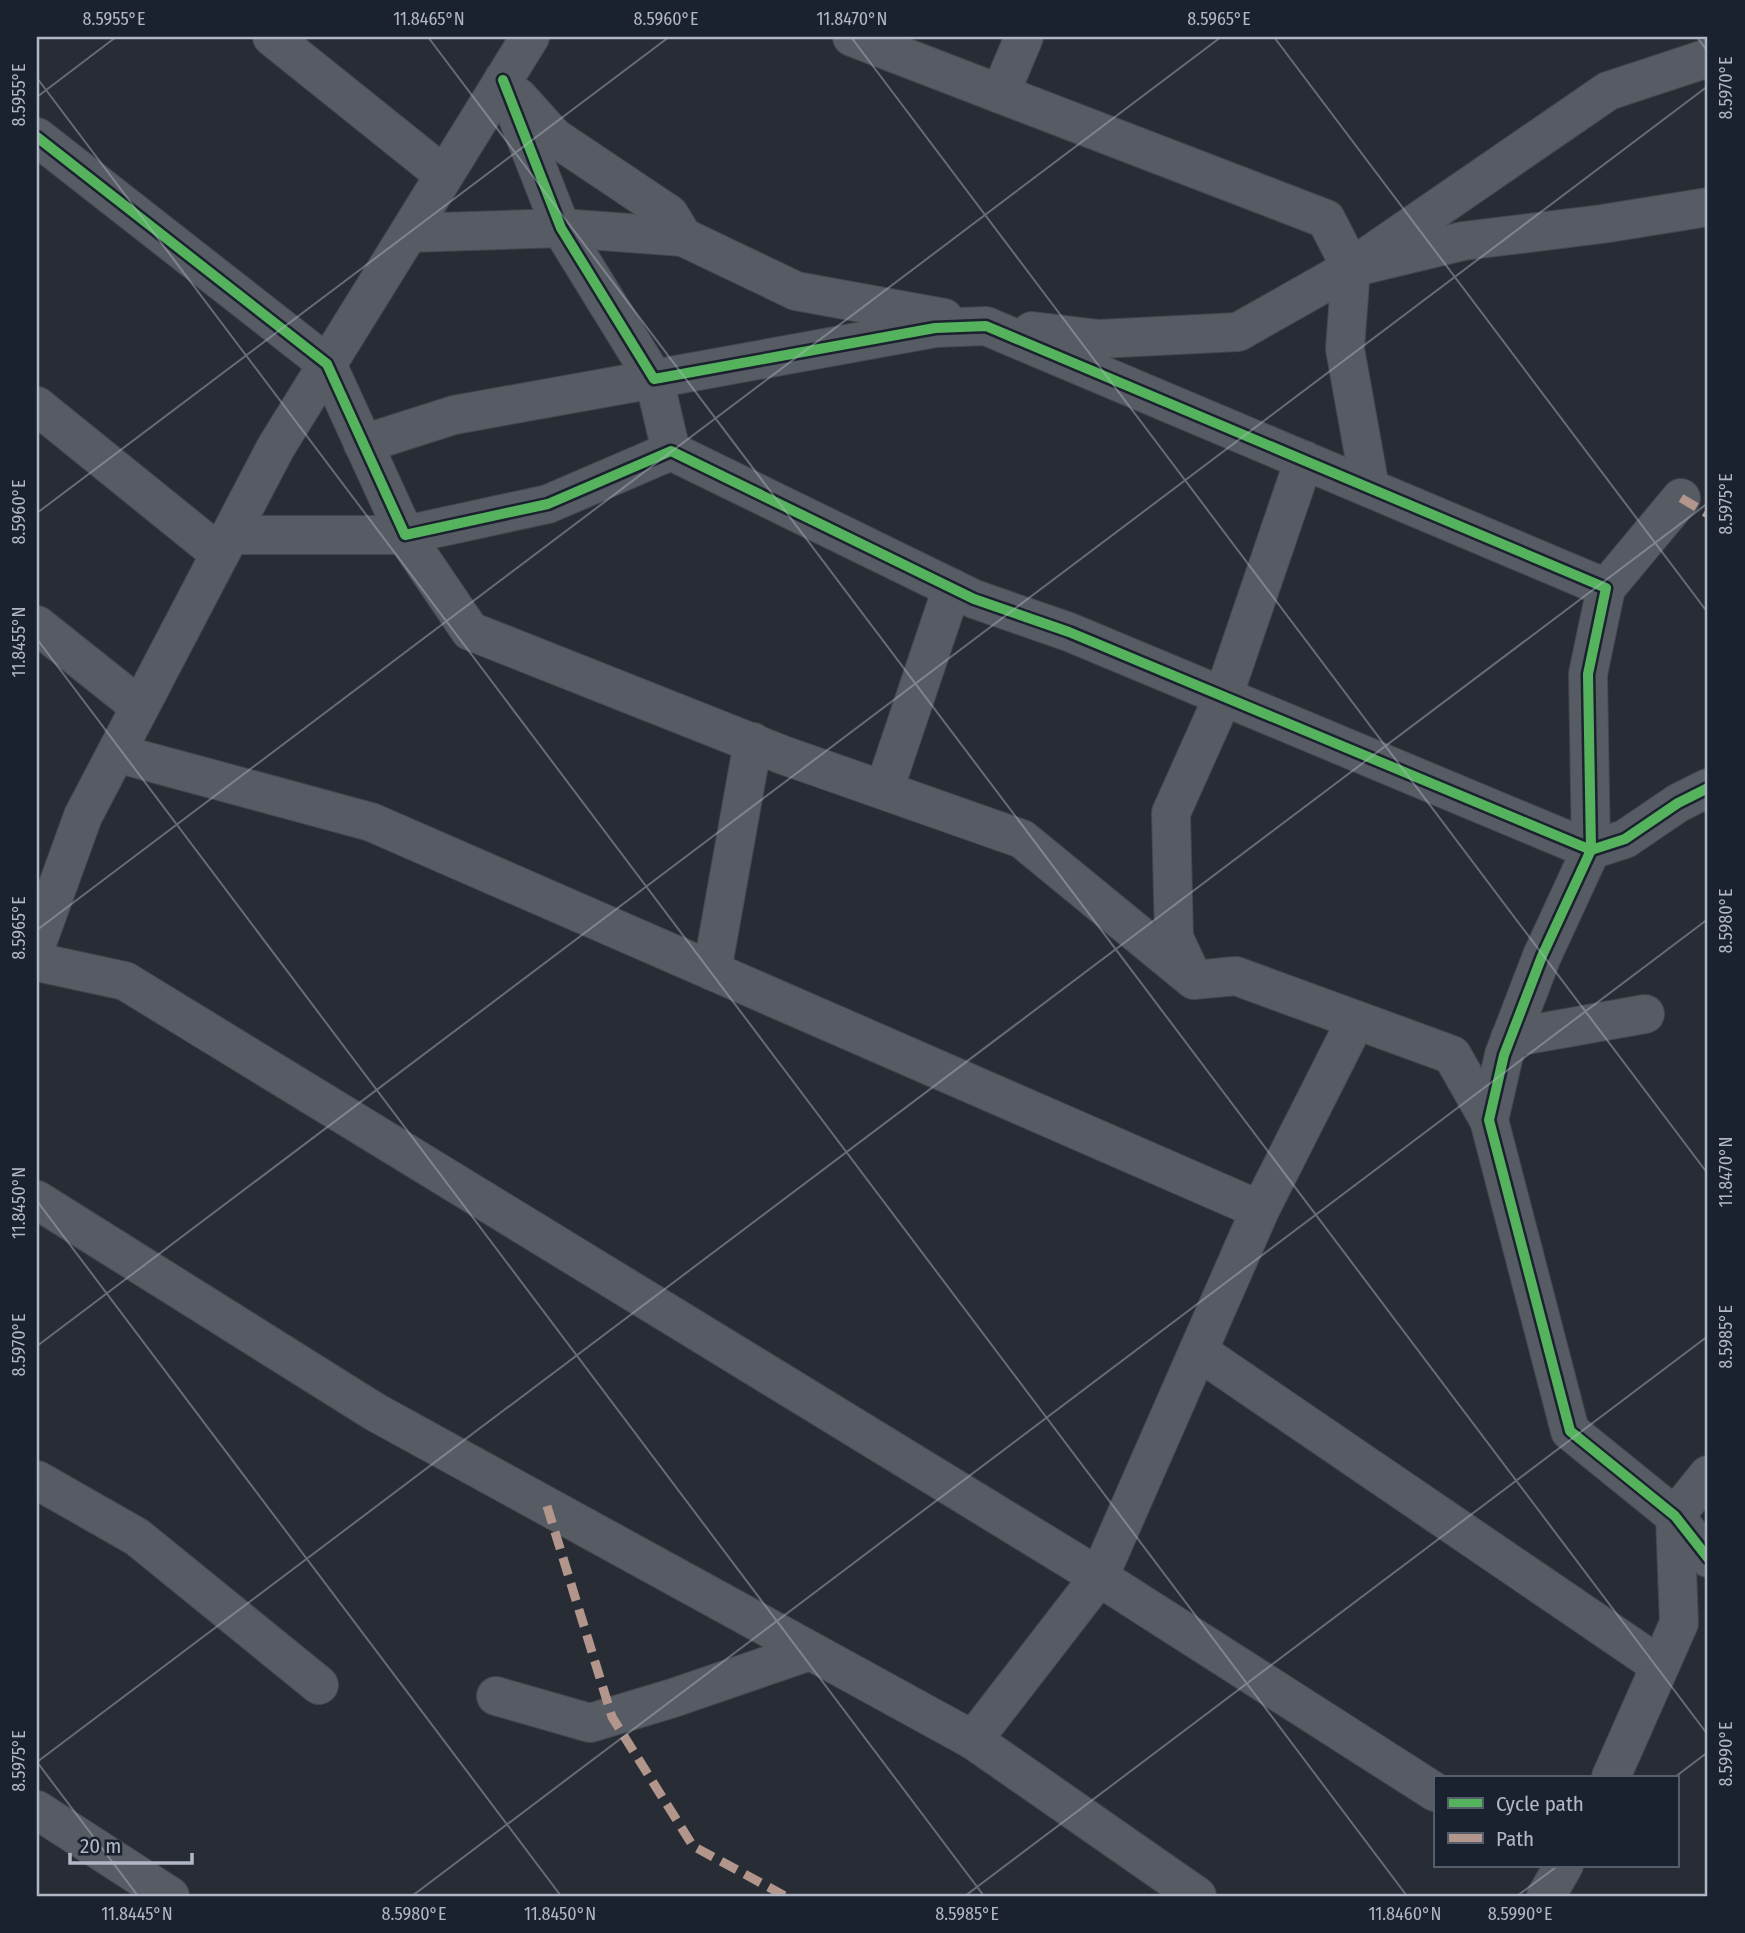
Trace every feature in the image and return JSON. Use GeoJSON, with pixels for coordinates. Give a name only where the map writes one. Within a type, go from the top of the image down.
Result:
{"type":"FeatureCollection","features":[{"type":"Feature","properties":{"kind":"street"},"geometry":{"type":"LineString","coordinates":[[272,37],[444,175]]}},
{"type":"Feature","properties":{"kind":"street"},"geometry":{"type":"LineString","coordinates":[[41,919],[83,816],[276,447],[530,37]]}},
{"type":"Feature","properties":{"kind":"street"},"geometry":{"type":"LineString","coordinates":[[852,37],[1326,219],[1350,268],[1345,349],[1370,488]]}},
{"type":"Feature","properties":{"kind":"street"},"geometry":{"type":"LineString","coordinates":[[1000,94],[1024,37]]}},
{"type":"Feature","properties":{"kind":"street"},"geometry":{"type":"LineString","coordinates":[[408,233],[561,228],[683,237],[796,291],[986,326],[1099,340],[1238,332],[1350,268],[1608,92],[1708,58]]}},
{"type":"Feature","properties":{"kind":"street"},"geometry":{"type":"LineString","coordinates":[[502,80],[561,228],[654,379],[671,451]]}},
{"type":"Feature","properties":{"kind":"street"},"geometry":{"type":"LineString","coordinates":[[502,80],[554,137],[669,214],[683,237]]}},
{"type":"Feature","properties":{"kind":"street"},"geometry":{"type":"LineString","coordinates":[[37,137],[327,364],[405,536],[470,631],[753,742],[1022,839],[1194,980],[1236,976],[1452,1055],[1489,1120],[1570,1431],[1675,1516],[1708,1558]]}},
{"type":"Feature","properties":{"kind":"street"},"geometry":{"type":"LineString","coordinates":[[1350,268],[1463,241],[1602,224],[1708,207]]}},
{"type":"Feature","properties":{"kind":"street"},"geometry":{"type":"LineString","coordinates":[[363,444],[454,415],[935,328],[986,326],[1606,588]]}},
{"type":"Feature","properties":{"kind":"street"},"geometry":{"type":"LineString","coordinates":[[37,406],[225,545],[405,536],[548,504],[671,451],[974,599],[1069,632],[1591,850],[1625,839],[1678,803],[1708,788]]}},
{"type":"Feature","properties":{"kind":"street"},"geometry":{"type":"LineString","coordinates":[[1194,980],[1174,939],[1171,813],[1223,697],[1304,460]]}},
{"type":"Feature","properties":{"kind":"street"},"geometry":{"type":"LineString","coordinates":[[1489,1120],[1503,1055],[1542,956],[1591,850],[1588,674],[1606,588],[1681,499]]}},
{"type":"Feature","properties":{"kind":"street"},"geometry":{"type":"LineString","coordinates":[[884,790],[952,588]]}},
{"type":"Feature","properties":{"kind":"street"},"geometry":{"type":"LineString","coordinates":[[37,625],[140,707]]}},
{"type":"Feature","properties":{"kind":"street"},"geometry":{"type":"LineString","coordinates":[[712,971],[753,742]]}},
{"type":"Feature","properties":{"kind":"street"},"geometry":{"type":"LineString","coordinates":[[116,753],[372,822],[1260,1210]]}},
{"type":"Feature","properties":{"kind":"street"},"geometry":{"type":"LineString","coordinates":[[37,962],[125,981],[1099,1577],[1434,1790]]}},
{"type":"Feature","properties":{"kind":"street"},"geometry":{"type":"LineString","coordinates":[[1510,1038],[1645,1014]]}},
{"type":"Feature","properties":{"kind":"street"},"geometry":{"type":"LineString","coordinates":[[973,1740],[1099,1577],[1260,1210],[1356,1020]]}},
{"type":"Feature","properties":{"kind":"street"},"geometry":{"type":"LineString","coordinates":[[37,1200],[375,1412],[973,1740],[1197,1896]]}},
{"type":"Feature","properties":{"kind":"street"},"geometry":{"type":"LineString","coordinates":[[1198,1351],[1660,1665]]}},
{"type":"Feature","properties":{"kind":"street"},"geometry":{"type":"LineString","coordinates":[[1611,1776],[1679,1623],[1675,1516],[1708,1475]]}},
{"type":"Feature","properties":{"kind":"street"},"geometry":{"type":"LineString","coordinates":[[37,1480],[136,1537],[319,1685]]}},
{"type":"Feature","properties":{"kind":"street"},"geometry":{"type":"LineString","coordinates":[[496,1696],[590,1723],[810,1651]]}},
{"type":"Feature","properties":{"kind":"street"},"geometry":{"type":"LineString","coordinates":[[37,1810],[170,1896]]}},
{"type":"Feature","properties":{"kind":"marked path"},"geometry":{"type":"LineString","coordinates":[[1681,498],[1708,514]]}},
{"type":"Feature","properties":{"kind":"marked path"},"geometry":{"type":"LineString","coordinates":[[547,1506],[612,1717],[693,1846],[785,1896]]}},
{"type":"Feature","properties":{"kind":"cycle path"},"geometry":{"type":"LineString","coordinates":[[503,80],[561,228],[654,379],[935,328],[986,326],[1606,588],[1588,674],[1591,850],[1542,956],[1504,1055],[1489,1120],[1570,1431],[1675,1516],[1708,1558]]}},
{"type":"Feature","properties":{"kind":"cycle path"},"geometry":{"type":"LineString","coordinates":[[37,137],[327,364],[405,535],[548,504],[671,451],[974,599],[1069,632],[1591,850],[1625,839],[1678,803],[1708,788]]}}]}
